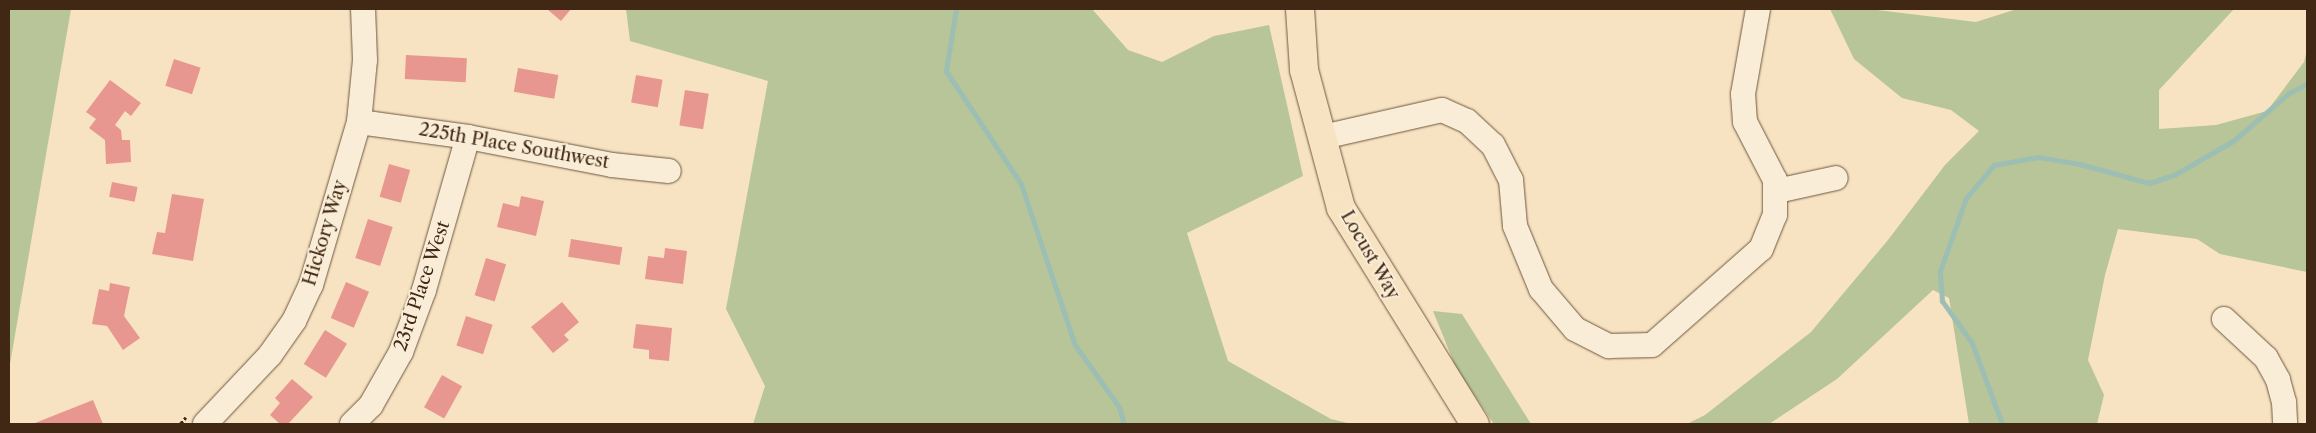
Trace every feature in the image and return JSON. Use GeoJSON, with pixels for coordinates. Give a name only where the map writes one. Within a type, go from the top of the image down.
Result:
{"type":"FeatureCollection","features":[{"type":"Feature","properties":{"kind":"main road","name":"Locust Way"},"geometry":{"type":"LineString","coordinates":[[1300,9],[1304,70],[1341,208],[1475,424]]}},
{"type":"Feature","properties":{"kind":"street","name":"Hickory Way"},"geometry":{"type":"LineString","coordinates":[[199,417],[270,355],[294,320],[310,285],[359,122],[365,60],[363,9]]}},
{"type":"Feature","properties":{"kind":"street"},"geometry":{"type":"LineString","coordinates":[[1323,137],[1442,110],[1467,121],[1493,145],[1511,180],[1515,226],[1541,289],[1575,329],[1609,346],[1652,345],[1761,248],[1775,215],[1777,191],[1770,170],[1746,122],[1743,94],[1758,9]]}},
{"type":"Feature","properties":{"kind":"street","name":"225th Place Southwest"},"geometry":{"type":"LineString","coordinates":[[359,122],[468,137],[612,165],[669,171]]}},
{"type":"Feature","properties":{"kind":"street","name":"23rd Place West"},"geometry":{"type":"LineString","coordinates":[[352,424],[371,405],[401,352],[424,290],[468,137]]}},
{"type":"Feature","properties":{"kind":"street"},"geometry":{"type":"LineString","coordinates":[[1777,191],[1836,178]]}},
{"type":"Feature","properties":{"kind":"street"},"geometry":{"type":"LineString","coordinates":[[2224,319],[2266,358],[2278,380],[2284,402],[2285,424]]}},
{"type":"Feature","properties":{"kind":"path"},"geometry":{"type":"LineString","coordinates":[[180,424],[199,417]]}},
{"type":"Feature","properties":{"kind":"green space"},"geometry":{"type":"Polygon","coordinates":[[[9,9],[71,9],[9,370],[9,9]]]}},
{"type":"Feature","properties":{"kind":"green space"},"geometry":{"type":"Polygon","coordinates":[[[626,9],[1092,9],[1128,50],[1162,62],[1214,36],[1269,25],[1303,176],[1187,233],[1228,361],[1331,419],[1352,424],[753,424],[765,386],[726,309],[768,81],[630,41],[626,9]]]}},
{"type":"Feature","properties":{"kind":"green space"},"geometry":{"type":"Polygon","coordinates":[[[1830,9],[1869,9],[1976,22],[2017,9],[2234,9],[2159,90],[2159,129],[2216,125],[2267,111],[2304,62],[2307,50],[2307,272],[2220,254],[2197,239],[2118,229],[2105,275],[2088,360],[2104,395],[2097,424],[1969,424],[1949,298],[1933,290],[1837,379],[1769,424],[1687,424],[1705,415],[1811,332],[1888,240],[1945,165],[1979,131],[1951,110],[1902,98],[1854,59],[1830,9]]]}},
{"type":"Feature","properties":{"kind":"green space"},"geometry":{"type":"Polygon","coordinates":[[[1433,311],[1462,314],[1531,424],[1494,424],[1456,368],[1433,311]]]}},
{"type":"Feature","properties":{"kind":"building"},"geometry":{"type":"Polygon","coordinates":[[[547,9],[571,9],[561,21],[547,9]]]}},
{"type":"Feature","properties":{"kind":"building"},"geometry":{"type":"Polygon","coordinates":[[[406,55],[467,58],[466,82],[405,79],[406,55]]]}},
{"type":"Feature","properties":{"kind":"building"},"geometry":{"type":"Polygon","coordinates":[[[174,59],[201,68],[192,94],[165,86],[174,59]]]}},
{"type":"Feature","properties":{"kind":"building"},"geometry":{"type":"Polygon","coordinates":[[[518,68],[558,75],[554,99],[514,92],[518,68]]]}},
{"type":"Feature","properties":{"kind":"building"},"geometry":{"type":"Polygon","coordinates":[[[636,75],[663,80],[658,107],[631,103],[636,75]]]}},
{"type":"Feature","properties":{"kind":"building"},"geometry":{"type":"Polygon","coordinates":[[[110,80],[141,103],[131,116],[125,111],[115,125],[121,130],[122,140],[130,140],[131,162],[106,164],[105,140],[89,128],[96,119],[86,112],[110,80]]]}},
{"type":"Feature","properties":{"kind":"building"},"geometry":{"type":"Polygon","coordinates":[[[685,90],[709,94],[703,129],[679,126],[685,90]]]}},
{"type":"Feature","properties":{"kind":"building"},"geometry":{"type":"Polygon","coordinates":[[[389,164],[410,170],[401,203],[380,197],[389,164]]]}},
{"type":"Feature","properties":{"kind":"building"},"geometry":{"type":"Polygon","coordinates":[[[112,182],[138,187],[135,202],[109,197],[112,182]]]}},
{"type":"Feature","properties":{"kind":"building"},"geometry":{"type":"Polygon","coordinates":[[[172,194],[204,199],[193,261],[152,254],[157,232],[165,233],[172,194]]]}},
{"type":"Feature","properties":{"kind":"building"},"geometry":{"type":"Polygon","coordinates":[[[521,196],[544,201],[536,236],[497,227],[503,203],[519,207],[521,196]]]}},
{"type":"Feature","properties":{"kind":"building"},"geometry":{"type":"Polygon","coordinates":[[[368,219],[393,227],[380,266],[355,258],[368,219]]]}},
{"type":"Feature","properties":{"kind":"building"},"geometry":{"type":"Polygon","coordinates":[[[571,239],[622,247],[620,265],[568,257],[571,239]]]}},
{"type":"Feature","properties":{"kind":"building"},"geometry":{"type":"Polygon","coordinates":[[[665,248],[687,251],[683,284],[645,279],[648,256],[664,258],[665,248]]]}},
{"type":"Feature","properties":{"kind":"building"},"geometry":{"type":"Polygon","coordinates":[[[486,258],[506,264],[495,301],[475,295],[486,258]]]}},
{"type":"Feature","properties":{"kind":"building"},"geometry":{"type":"Polygon","coordinates":[[[346,282],[369,292],[354,328],[331,318],[346,282]]]}},
{"type":"Feature","properties":{"kind":"building"},"geometry":{"type":"Polygon","coordinates":[[[110,283],[130,287],[124,316],[140,338],[123,350],[107,326],[92,324],[99,289],[109,291],[110,283]]]}},
{"type":"Feature","properties":{"kind":"building"},"geometry":{"type":"Polygon","coordinates":[[[562,302],[579,322],[564,335],[569,340],[553,353],[531,327],[562,302]]]}},
{"type":"Feature","properties":{"kind":"building"},"geometry":{"type":"Polygon","coordinates":[[[466,316],[493,325],[483,354],[456,345],[466,316]]]}},
{"type":"Feature","properties":{"kind":"building"},"geometry":{"type":"Polygon","coordinates":[[[636,324],[672,328],[669,361],[649,359],[649,350],[633,348],[636,324]]]}},
{"type":"Feature","properties":{"kind":"building"},"geometry":{"type":"Polygon","coordinates":[[[325,330],[347,344],[326,378],[304,364],[325,330]]]}},
{"type":"Feature","properties":{"kind":"building"},"geometry":{"type":"Polygon","coordinates":[[[442,375],[462,386],[444,419],[424,407],[442,375]]]}},
{"type":"Feature","properties":{"kind":"building"},"geometry":{"type":"Polygon","coordinates":[[[292,379],[313,397],[288,424],[280,424],[270,415],[280,403],[275,398],[292,379]]]}},
{"type":"Feature","properties":{"kind":"building"},"geometry":{"type":"Polygon","coordinates":[[[93,400],[103,424],[35,424],[35,423],[93,400]]]}},
{"type":"Feature","properties":{"kind":"waterway"},"geometry":{"type":"LineString","coordinates":[[956,9],[946,71],[1021,184],[1075,345],[1119,407],[1124,424]]}},
{"type":"Feature","properties":{"kind":"waterway"},"geometry":{"type":"LineString","coordinates":[[2002,424],[1972,343],[1942,301],[1940,271],[1966,198],[1994,165],[2038,157],[2080,164],[2149,183],[2174,175],[2233,141],[2289,93],[2307,84]]}}]}
